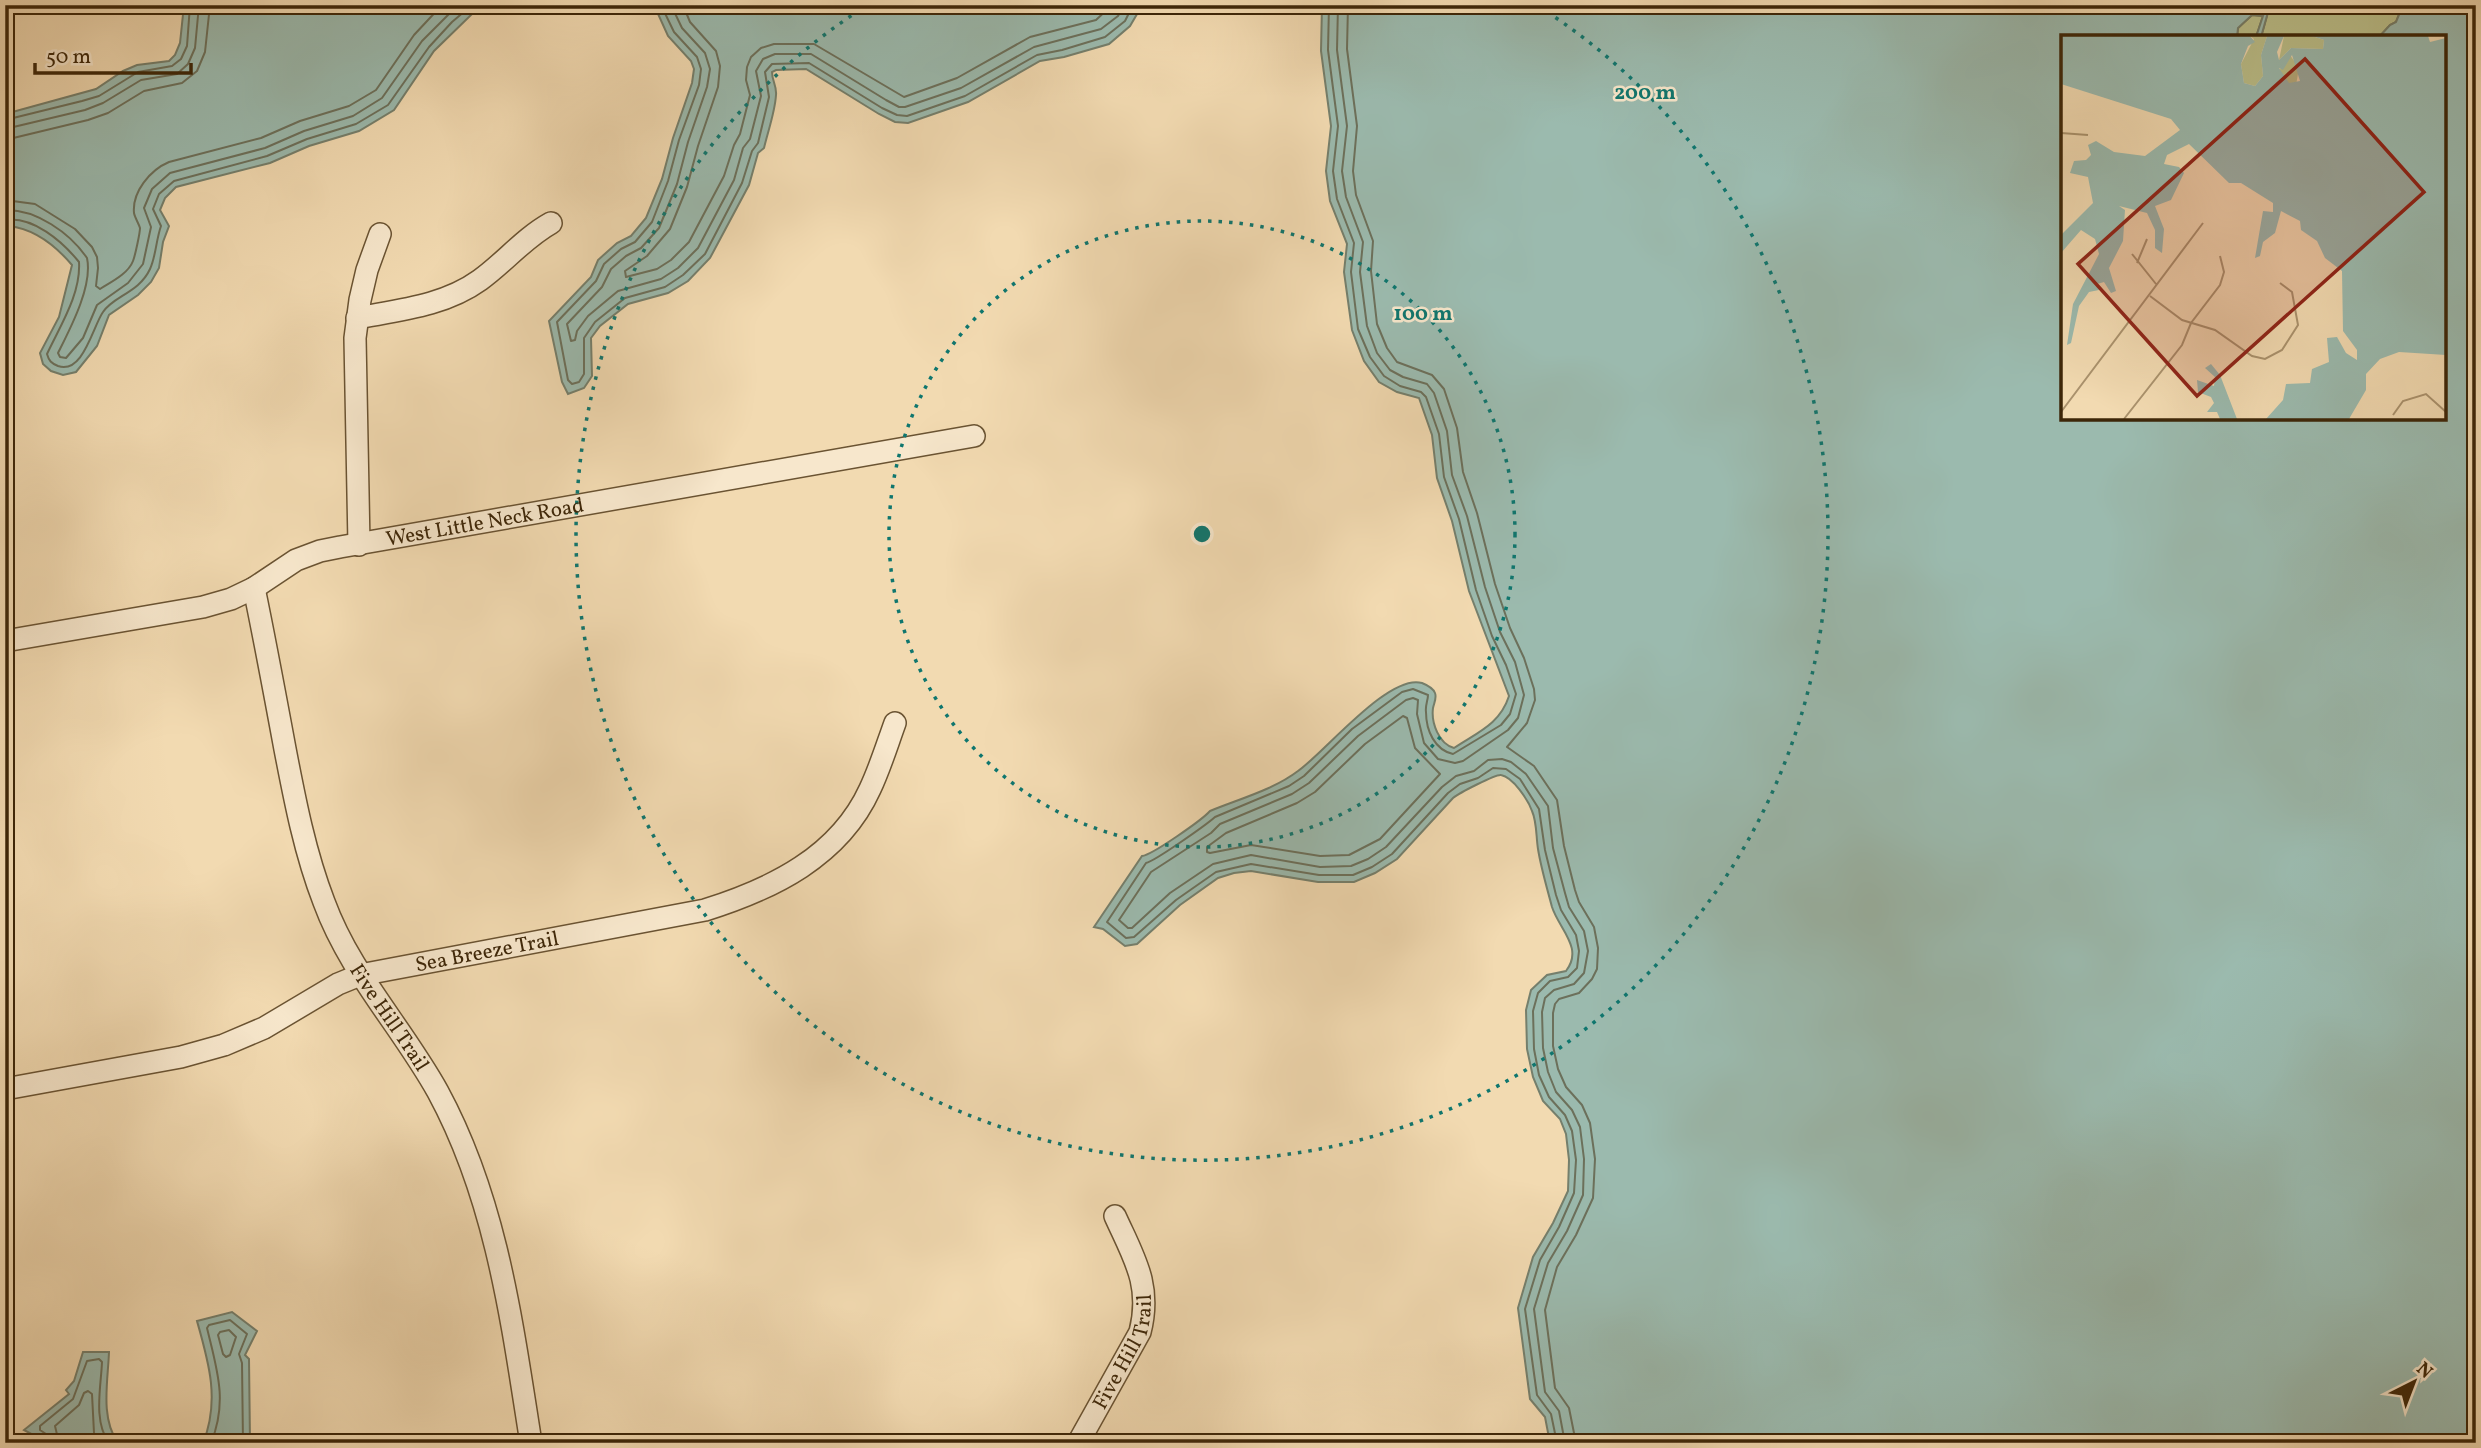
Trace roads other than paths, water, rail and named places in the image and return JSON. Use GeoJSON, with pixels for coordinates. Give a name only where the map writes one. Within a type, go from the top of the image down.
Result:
{"type":"FeatureCollection","features":[{"type":"Feature","properties":{"kind":"street"},"geometry":{"type":"LineString","coordinates":[[357,318],[427,305],[450,296],[477,282],[534,233],[551,223]]}},
{"type":"Feature","properties":{"kind":"street"},"geometry":{"type":"LineString","coordinates":[[359,545],[355,338],[367,270],[380,234]]}},
{"type":"Feature","properties":{"kind":"street","name":"West Little Neck Road"},"geometry":{"type":"LineString","coordinates":[[5,641],[203,607],[254,588],[296,561],[320,551],[974,436]]}},
{"type":"Feature","properties":{"kind":"street","name":"Five Hill Trail"},"geometry":{"type":"LineString","coordinates":[[254,588],[309,859],[324,904],[344,947],[437,1091],[465,1147],[483,1196],[502,1274],[531,1443]]}},
{"type":"Feature","properties":{"kind":"street","name":"Sea Breeze Trail"},"geometry":{"type":"LineString","coordinates":[[5,1089],[181,1057],[224,1045],[264,1028],[338,984],[360,975],[705,910],[737,900],[808,864],[832,843],[853,818],[869,791],[895,723]]}},
{"type":"Feature","properties":{"kind":"street","name":"Five Hill Trail"},"geometry":{"type":"LineString","coordinates":[[1078,1443],[1140,1332],[1144,1312],[1144,1288],[1140,1273],[1115,1216]]}},
{"type":"Feature","properties":{"kind":"water"},"geometry":{"type":"Polygon","coordinates":[[[184,5],[489,5],[474,12],[434,51],[394,110],[359,131],[309,146],[270,163],[176,187],[165,198],[160,210],[169,226],[163,242],[159,268],[151,282],[138,295],[109,315],[97,346],[76,372],[63,375],[51,371],[43,364],[40,353],[59,317],[72,265],[59,251],[36,234],[9,226],[5,229],[5,114],[96,89],[137,65],[169,61],[180,43],[184,5]]]}},
{"type":"Feature","properties":{"kind":"water"},"geometry":{"type":"Polygon","coordinates":[[[654,5],[1140,5],[1140,9],[1130,26],[1109,44],[1040,61],[968,102],[908,123],[895,122],[879,114],[806,69],[772,72],[776,89],[775,101],[764,148],[758,153],[749,185],[710,258],[688,281],[668,293],[628,304],[600,326],[591,338],[592,376],[584,388],[568,394],[562,382],[549,321],[591,277],[598,260],[617,243],[631,236],[646,218],[662,179],[692,83],[694,69],[691,61],[668,36],[654,5]]]}},
{"type":"Feature","properties":{"kind":"water"},"geometry":{"type":"Polygon","coordinates":[[[1322,5],[2270,5],[2262,35],[2257,35],[2263,16],[2252,15],[2238,28],[2237,35],[2061,35],[2061,420],[2446,420],[2446,35],[2381,35],[2396,22],[2403,5],[2476,5],[2476,1443],[1550,1443],[1545,1417],[1530,1399],[1518,1308],[1533,1257],[1568,1191],[1569,1160],[1566,1134],[1560,1119],[1543,1101],[1533,1077],[1527,1049],[1526,1010],[1531,990],[1547,975],[1566,971],[1572,954],[1571,946],[1552,907],[1539,856],[1534,815],[1515,784],[1498,775],[1453,798],[1397,859],[1354,882],[1318,882],[1251,871],[1234,873],[1218,878],[1180,905],[1137,944],[1125,946],[1103,929],[1094,927],[1142,856],[1156,850],[1210,811],[1288,778],[1309,762],[1357,716],[1392,690],[1408,683],[1422,683],[1431,688],[1436,695],[1433,708],[1435,726],[1440,738],[1454,748],[1494,721],[1509,696],[1469,591],[1452,521],[1437,478],[1432,435],[1419,398],[1397,392],[1379,382],[1364,361],[1352,330],[1344,272],[1347,244],[1330,201],[1326,171],[1331,126],[1321,51],[1322,5]]]}},
{"type":"Feature","properties":{"kind":"water"},"geometry":{"type":"Polygon","coordinates":[[[232,1312],[257,1331],[245,1355],[249,1359],[250,1443],[203,1443],[212,1397],[209,1367],[197,1321],[232,1312]]]}},
{"type":"Feature","properties":{"kind":"water"},"geometry":{"type":"Polygon","coordinates":[[[83,1352],[109,1352],[107,1411],[112,1433],[118,1443],[48,1443],[24,1430],[69,1394],[66,1390],[74,1381],[83,1352]]]}}]}
